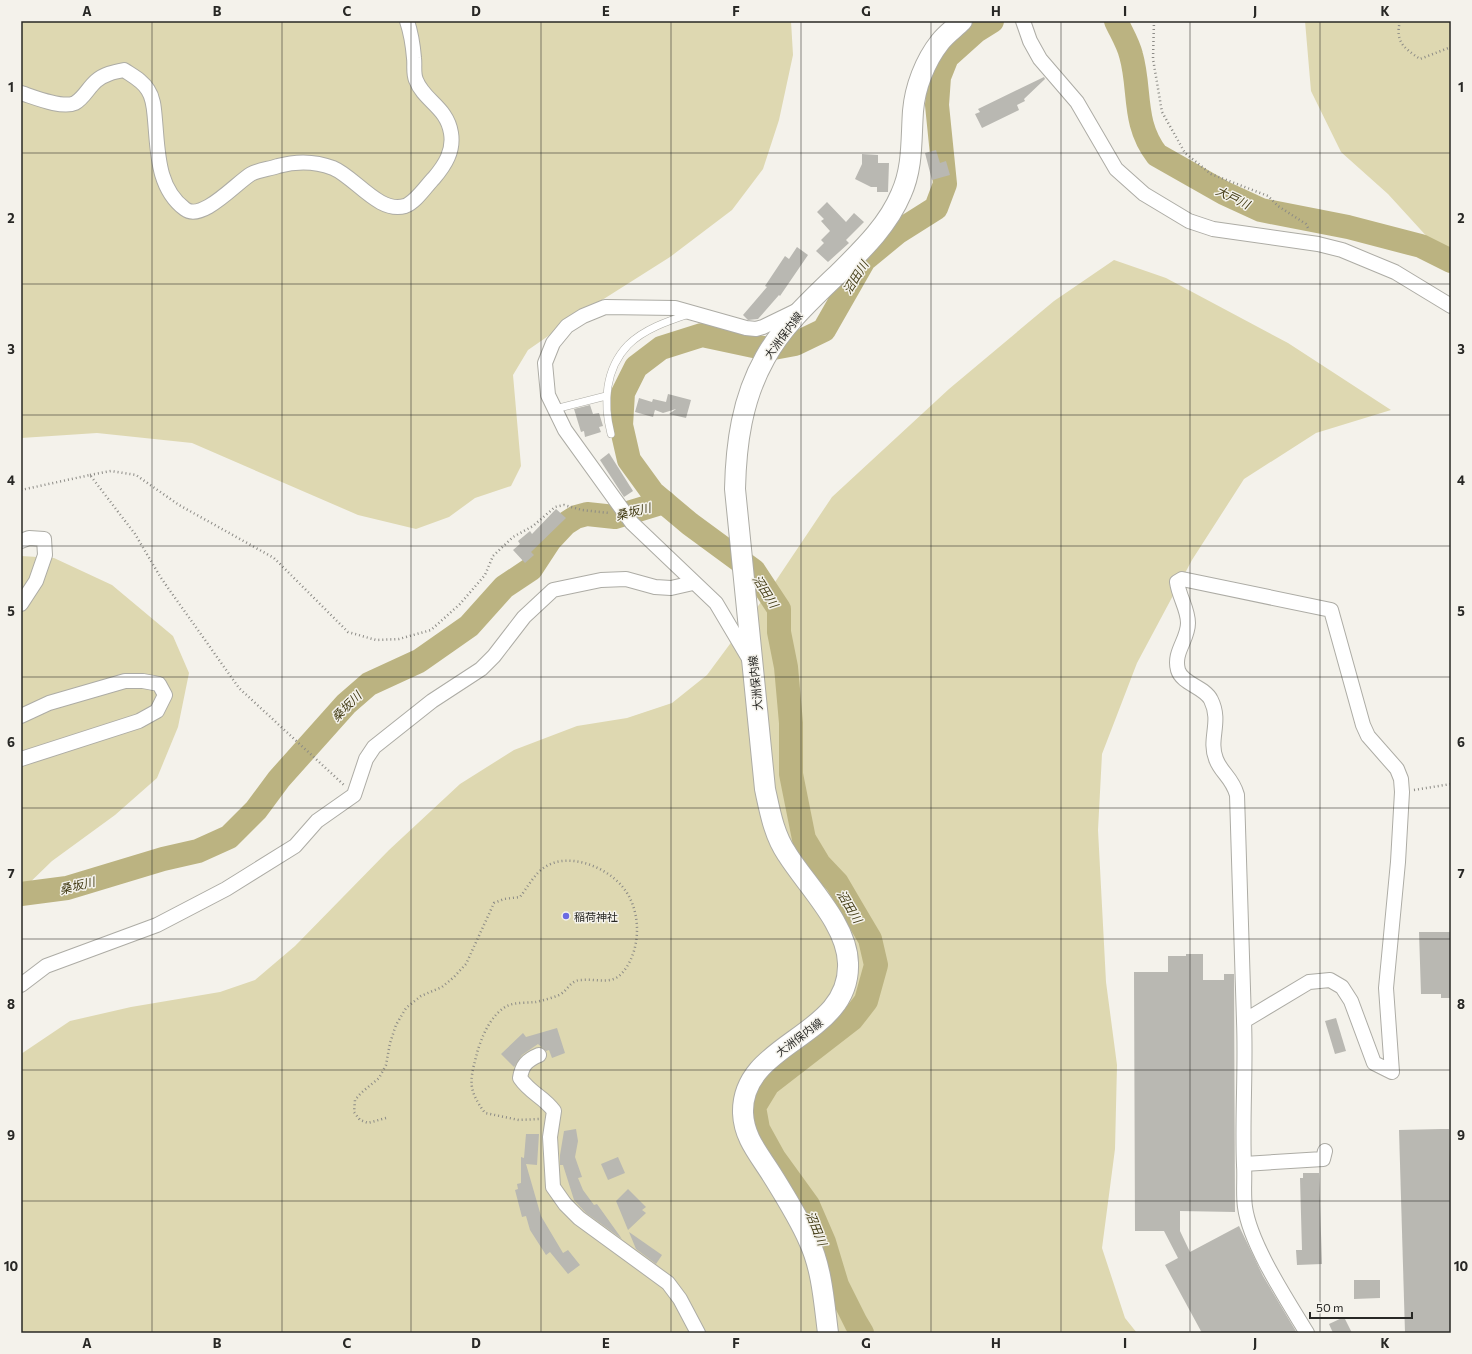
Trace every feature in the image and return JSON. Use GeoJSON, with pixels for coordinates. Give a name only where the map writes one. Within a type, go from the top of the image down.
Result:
{"type":"FeatureCollection","features":[{"type":"Feature","properties":{"kind":"main road","name":"大洲保内線"},"geometry":{"type":"LineString","coordinates":[[828,1333],[820,1273],[810,1242],[782,1192],[750,1142],[743,1112],[745,1093],[760,1067],[822,1020],[841,997],[847,980],[847,949],[841,933],[787,854],[777,836],[765,789],[735,490],[740,426],[750,392],[765,358],[805,307],[865,246],[887,220],[898,201],[910,164],[916,91],[926,65],[941,41],[962,21]]}},
{"type":"Feature","properties":{"kind":"street"},"geometry":{"type":"LineString","coordinates":[[21,93],[54,103],[74,104],[85,95],[96,81],[112,72],[124,70],[138,78],[148,89],[153,102],[161,175],[167,188],[186,210],[196,212],[208,208],[251,174],[290,162],[312,162],[334,168],[380,202],[393,208],[406,206],[436,176],[453,146],[447,118],[435,103],[422,91],[415,78],[415,59],[407,21]]}},
{"type":"Feature","properties":{"kind":"street"},"geometry":{"type":"LineString","coordinates":[[1023,21],[1030,41],[1040,59],[1077,102],[1116,169],[1144,194],[1189,221],[1213,229],[1318,244],[1342,250],[1395,272],[1451,306]]}},
{"type":"Feature","properties":{"kind":"street"},"geometry":{"type":"LineString","coordinates":[[753,666],[716,603],[693,583],[632,523],[565,430],[548,395],[546,362],[553,343],[567,326],[583,316],[605,307],[675,308],[746,328],[756,329],[805,307]]}},
{"type":"Feature","properties":{"kind":"street"},"geometry":{"type":"LineString","coordinates":[[21,541],[29,538],[44,539],[45,555],[36,581],[21,604]]}},
{"type":"Feature","properties":{"kind":"street"},"geometry":{"type":"LineString","coordinates":[[21,985],[46,966],[157,924],[226,889],[295,846],[317,821],[354,795],[366,759],[374,747],[432,701],[481,669],[494,656],[524,617],[553,590],[600,580],[626,579],[655,587],[671,588],[693,583]]}},
{"type":"Feature","properties":{"kind":"street"},"geometry":{"type":"LineString","coordinates":[[1244,1021],[1309,982],[1330,980],[1342,988],[1351,1001],[1374,1063],[1392,1072],[1386,988],[1398,862],[1402,792],[1401,779],[1397,769],[1368,736],[1363,724],[1331,610],[1182,579],[1177,582],[1178,593],[1186,612],[1188,623],[1186,635],[1179,648],[1176,661],[1178,672],[1210,698],[1217,724],[1214,736],[1216,760],[1234,784],[1237,795],[1244,1021],[1245,1052],[1242,1147],[1245,1208],[1251,1229],[1270,1268],[1307,1333]]}},
{"type":"Feature","properties":{"kind":"street"},"geometry":{"type":"LineString","coordinates":[[21,716],[49,703],[125,681],[143,681],[159,684],[165,695],[157,711],[138,721],[21,759]]}},
{"type":"Feature","properties":{"kind":"street"},"geometry":{"type":"LineString","coordinates":[[539,1056],[530,1059],[522,1068],[520,1078],[528,1090],[547,1102],[554,1111],[550,1137],[553,1187],[565,1204],[579,1218],[668,1283],[680,1299],[698,1333]]}},
{"type":"Feature","properties":{"kind":"street"},"geometry":{"type":"LineString","coordinates":[[1244,1164],[1323,1159],[1325,1150]]}},
{"type":"Feature","properties":{"kind":"lane"},"geometry":{"type":"LineString","coordinates":[[611,434],[606,414],[606,396],[610,374],[628,344],[645,332],[666,322],[691,313]]}},
{"type":"Feature","properties":{"kind":"lane"},"geometry":{"type":"LineString","coordinates":[[555,409],[606,396]]}},
{"type":"Feature","properties":{"kind":"path"},"geometry":{"type":"LineString","coordinates":[[1154,21],[1153,59],[1162,112],[1185,153],[1211,174],[1268,196],[1278,206],[1306,224],[1318,244]]}},
{"type":"Feature","properties":{"kind":"path"},"geometry":{"type":"LineString","coordinates":[[1400,21],[1397,32],[1399,39],[1407,51],[1420,58],[1451,47]]}},
{"type":"Feature","properties":{"kind":"path"},"geometry":{"type":"LineString","coordinates":[[21,490],[111,471],[136,475],[179,505],[274,558],[348,632],[376,640],[399,639],[431,630],[460,604],[485,576],[493,556],[501,548],[513,537],[533,526],[555,507],[564,505],[582,510],[613,513],[624,511]]}},
{"type":"Feature","properties":{"kind":"path"},"geometry":{"type":"LineString","coordinates":[[90,475],[135,534],[161,578],[239,688],[354,795]]}},
{"type":"Feature","properties":{"kind":"path"},"geometry":{"type":"LineString","coordinates":[[1402,792],[1451,784]]}},
{"type":"Feature","properties":{"kind":"path"},"geometry":{"type":"LineString","coordinates":[[386,1118],[368,1123],[360,1120],[354,1112],[355,1100],[379,1078],[386,1065],[390,1043],[396,1025],[406,1008],[421,996],[442,987],[466,964],[494,903],[504,899],[520,897],[543,868],[557,861],[574,860],[606,873],[622,885],[632,902],[638,928],[634,952],[623,972],[613,981],[580,980],[571,983],[562,994],[547,999],[507,1006],[497,1014],[490,1022],[478,1049],[471,1087],[475,1100],[485,1113],[519,1120],[553,1119]]}},
{"type":"Feature","properties":{"kind":"shaded area"},"geometry":{"type":"Polygon","coordinates":[[[21,21],[791,21],[793,55],[779,120],[763,169],[732,210],[670,257],[580,314],[528,350],[513,375],[521,466],[511,486],[475,498],[449,517],[416,529],[358,515],[192,443],[97,433],[21,438],[21,21]]]}},
{"type":"Feature","properties":{"kind":"shaded area"},"geometry":{"type":"Polygon","coordinates":[[[1305,21],[1451,21],[1451,258],[1441,252],[1388,194],[1341,152],[1311,91],[1305,21]]]}},
{"type":"Feature","properties":{"kind":"shaded area"},"geometry":{"type":"Polygon","coordinates":[[[1114,260],[1166,278],[1288,343],[1391,410],[1316,433],[1244,479],[1192,560],[1137,663],[1102,754],[1098,830],[1106,982],[1117,1065],[1115,1149],[1102,1248],[1125,1318],[1137,1333],[21,1333],[21,1054],[70,1021],[131,1007],[220,992],[255,980],[295,946],[389,850],[460,784],[514,750],[577,726],[627,718],[672,703],[707,675],[767,594],[832,497],[949,389],[1054,301],[1114,260]]]}},
{"type":"Feature","properties":{"kind":"shaded area"},"geometry":{"type":"Polygon","coordinates":[[[21,556],[54,558],[112,585],[173,636],[189,673],[178,727],[157,778],[115,815],[52,861],[21,891],[21,556]]]}},
{"type":"Feature","properties":{"kind":"building"},"geometry":{"type":"Polygon","coordinates":[[[1044,77],[1045,79],[1024,99],[1025,101],[1017,105],[1019,110],[982,128],[975,114],[980,112],[978,109],[1044,77]]]}},
{"type":"Feature","properties":{"kind":"building"},"geometry":{"type":"Polygon","coordinates":[[[936,150],[940,163],[946,161],[950,175],[932,180],[925,153],[936,150]]]}},
{"type":"Feature","properties":{"kind":"building"},"geometry":{"type":"Polygon","coordinates":[[[862,154],[878,155],[878,163],[889,163],[888,192],[877,192],[877,187],[871,187],[855,179],[862,164],[862,154]]]}},
{"type":"Feature","properties":{"kind":"building"},"geometry":{"type":"Polygon","coordinates":[[[827,202],[846,222],[854,213],[864,222],[846,240],[849,243],[828,262],[816,251],[824,243],[821,240],[830,231],[821,221],[824,219],[817,212],[827,202]]]}},
{"type":"Feature","properties":{"kind":"building"},"geometry":{"type":"Polygon","coordinates":[[[797,247],[808,255],[780,296],[779,295],[758,319],[748,320],[743,315],[767,287],[765,286],[785,256],[789,259],[797,247]]]}},
{"type":"Feature","properties":{"kind":"building"},"geometry":{"type":"Polygon","coordinates":[[[668,394],[691,400],[686,418],[669,414],[676,409],[663,413],[655,410],[653,417],[635,412],[639,398],[652,402],[653,399],[666,402],[668,394]]]}},
{"type":"Feature","properties":{"kind":"building"},"geometry":{"type":"Polygon","coordinates":[[[590,405],[593,414],[599,413],[603,426],[599,427],[601,432],[585,437],[584,431],[581,432],[574,409],[590,405]]]}},
{"type":"Feature","properties":{"kind":"building"},"geometry":{"type":"Polygon","coordinates":[[[609,453],[633,491],[624,497],[600,460],[609,453]]]}},
{"type":"Feature","properties":{"kind":"building"},"geometry":{"type":"Polygon","coordinates":[[[556,509],[566,518],[531,552],[534,555],[525,563],[513,550],[520,544],[518,541],[530,531],[532,534],[556,509]]]}},
{"type":"Feature","properties":{"kind":"building"},"geometry":{"type":"Polygon","coordinates":[[[1419,932],[1451,932],[1451,998],[1441,998],[1441,994],[1421,994],[1419,932]]]}},
{"type":"Feature","properties":{"kind":"building"},"geometry":{"type":"Polygon","coordinates":[[[1186,954],[1203,954],[1203,980],[1224,980],[1224,974],[1234,974],[1235,1212],[1180,1211],[1180,1231],[1190,1252],[1239,1226],[1263,1276],[1297,1333],[1202,1333],[1165,1265],[1178,1258],[1164,1231],[1135,1231],[1134,972],[1168,972],[1168,956],[1186,956],[1186,954]]]}},
{"type":"Feature","properties":{"kind":"building"},"geometry":{"type":"Polygon","coordinates":[[[1336,1018],[1346,1051],[1335,1054],[1325,1021],[1336,1018]]]}},
{"type":"Feature","properties":{"kind":"building"},"geometry":{"type":"Polygon","coordinates":[[[557,1028],[565,1053],[552,1058],[549,1050],[546,1051],[538,1044],[522,1055],[514,1067],[501,1054],[523,1033],[526,1037],[557,1028]]]}},
{"type":"Feature","properties":{"kind":"building"},"geometry":{"type":"Polygon","coordinates":[[[576,1129],[578,1141],[575,1157],[582,1177],[578,1178],[583,1190],[594,1205],[597,1204],[622,1239],[586,1213],[574,1200],[563,1165],[560,1165],[560,1155],[564,1131],[576,1129]]]}},
{"type":"Feature","properties":{"kind":"building"},"geometry":{"type":"Polygon","coordinates":[[[1449,1129],[1451,1206],[1451,1333],[1405,1333],[1399,1130],[1449,1129]]]}},
{"type":"Feature","properties":{"kind":"building"},"geometry":{"type":"Polygon","coordinates":[[[526,1134],[539,1134],[537,1165],[526,1164],[541,1216],[563,1253],[568,1250],[580,1265],[568,1274],[550,1252],[546,1255],[530,1230],[526,1216],[522,1217],[515,1190],[518,1189],[517,1184],[521,1183],[521,1157],[524,1158],[526,1134]]]}},
{"type":"Feature","properties":{"kind":"building"},"geometry":{"type":"Polygon","coordinates":[[[618,1157],[625,1173],[608,1180],[601,1164],[618,1157]]]}},
{"type":"Feature","properties":{"kind":"building"},"geometry":{"type":"Polygon","coordinates":[[[1303,1173],[1319,1173],[1322,1264],[1297,1265],[1296,1250],[1302,1250],[1300,1178],[1303,1178],[1303,1173]]]}},
{"type":"Feature","properties":{"kind":"building"},"geometry":{"type":"Polygon","coordinates":[[[628,1189],[646,1207],[642,1210],[646,1213],[628,1230],[616,1201],[628,1189]]]}},
{"type":"Feature","properties":{"kind":"building"},"geometry":{"type":"Polygon","coordinates":[[[629,1232],[662,1255],[656,1264],[636,1249],[629,1232]]]}},
{"type":"Feature","properties":{"kind":"building"},"geometry":{"type":"Polygon","coordinates":[[[1354,1280],[1380,1280],[1380,1298],[1354,1299],[1354,1280]]]}},
{"type":"Feature","properties":{"kind":"building"},"geometry":{"type":"Polygon","coordinates":[[[1344,1317],[1352,1333],[1333,1333],[1329,1324],[1344,1317]]]}},
{"type":"Feature","properties":{"kind":"waterway","name":"沼田川"},"geometry":{"type":"LineString","coordinates":[[862,1333],[837,1285],[824,1242],[808,1205],[774,1158],[758,1129],[754,1107],[768,1084],[852,1019],[866,1001],[876,965],[870,939],[837,883],[819,864],[804,839],[791,774],[791,723],[786,667],[779,632],[779,609],[754,571],[690,524],[653,493],[629,460],[621,425],[623,393],[636,367],[661,348],[702,335],[768,349],[795,344],[824,330],[864,260],[898,232],[936,208],[945,184],[937,105],[939,77],[947,57],[976,31],[992,21]]}},
{"type":"Feature","properties":{"kind":"waterway","name":"大戸川"},"geometry":{"type":"LineString","coordinates":[[1116,21],[1131,55],[1136,81],[1140,119],[1149,143],[1157,155],[1224,193],[1261,210],[1348,227],[1421,246],[1451,261]]}},
{"type":"Feature","properties":{"kind":"waterway","name":"桑坂川"},"geometry":{"type":"LineString","coordinates":[[21,894],[67,888],[163,859],[198,851],[229,837],[256,810],[279,779],[346,704],[369,684],[419,661],[469,626],[504,587],[531,569],[550,540],[565,524],[576,517],[587,514],[615,517],[664,502]]}},
{"type":"Feature","properties":{"kind":"place","name":"稲荷神社"},"geometry":{"type":"Point","coordinates":[566,916]}}]}
